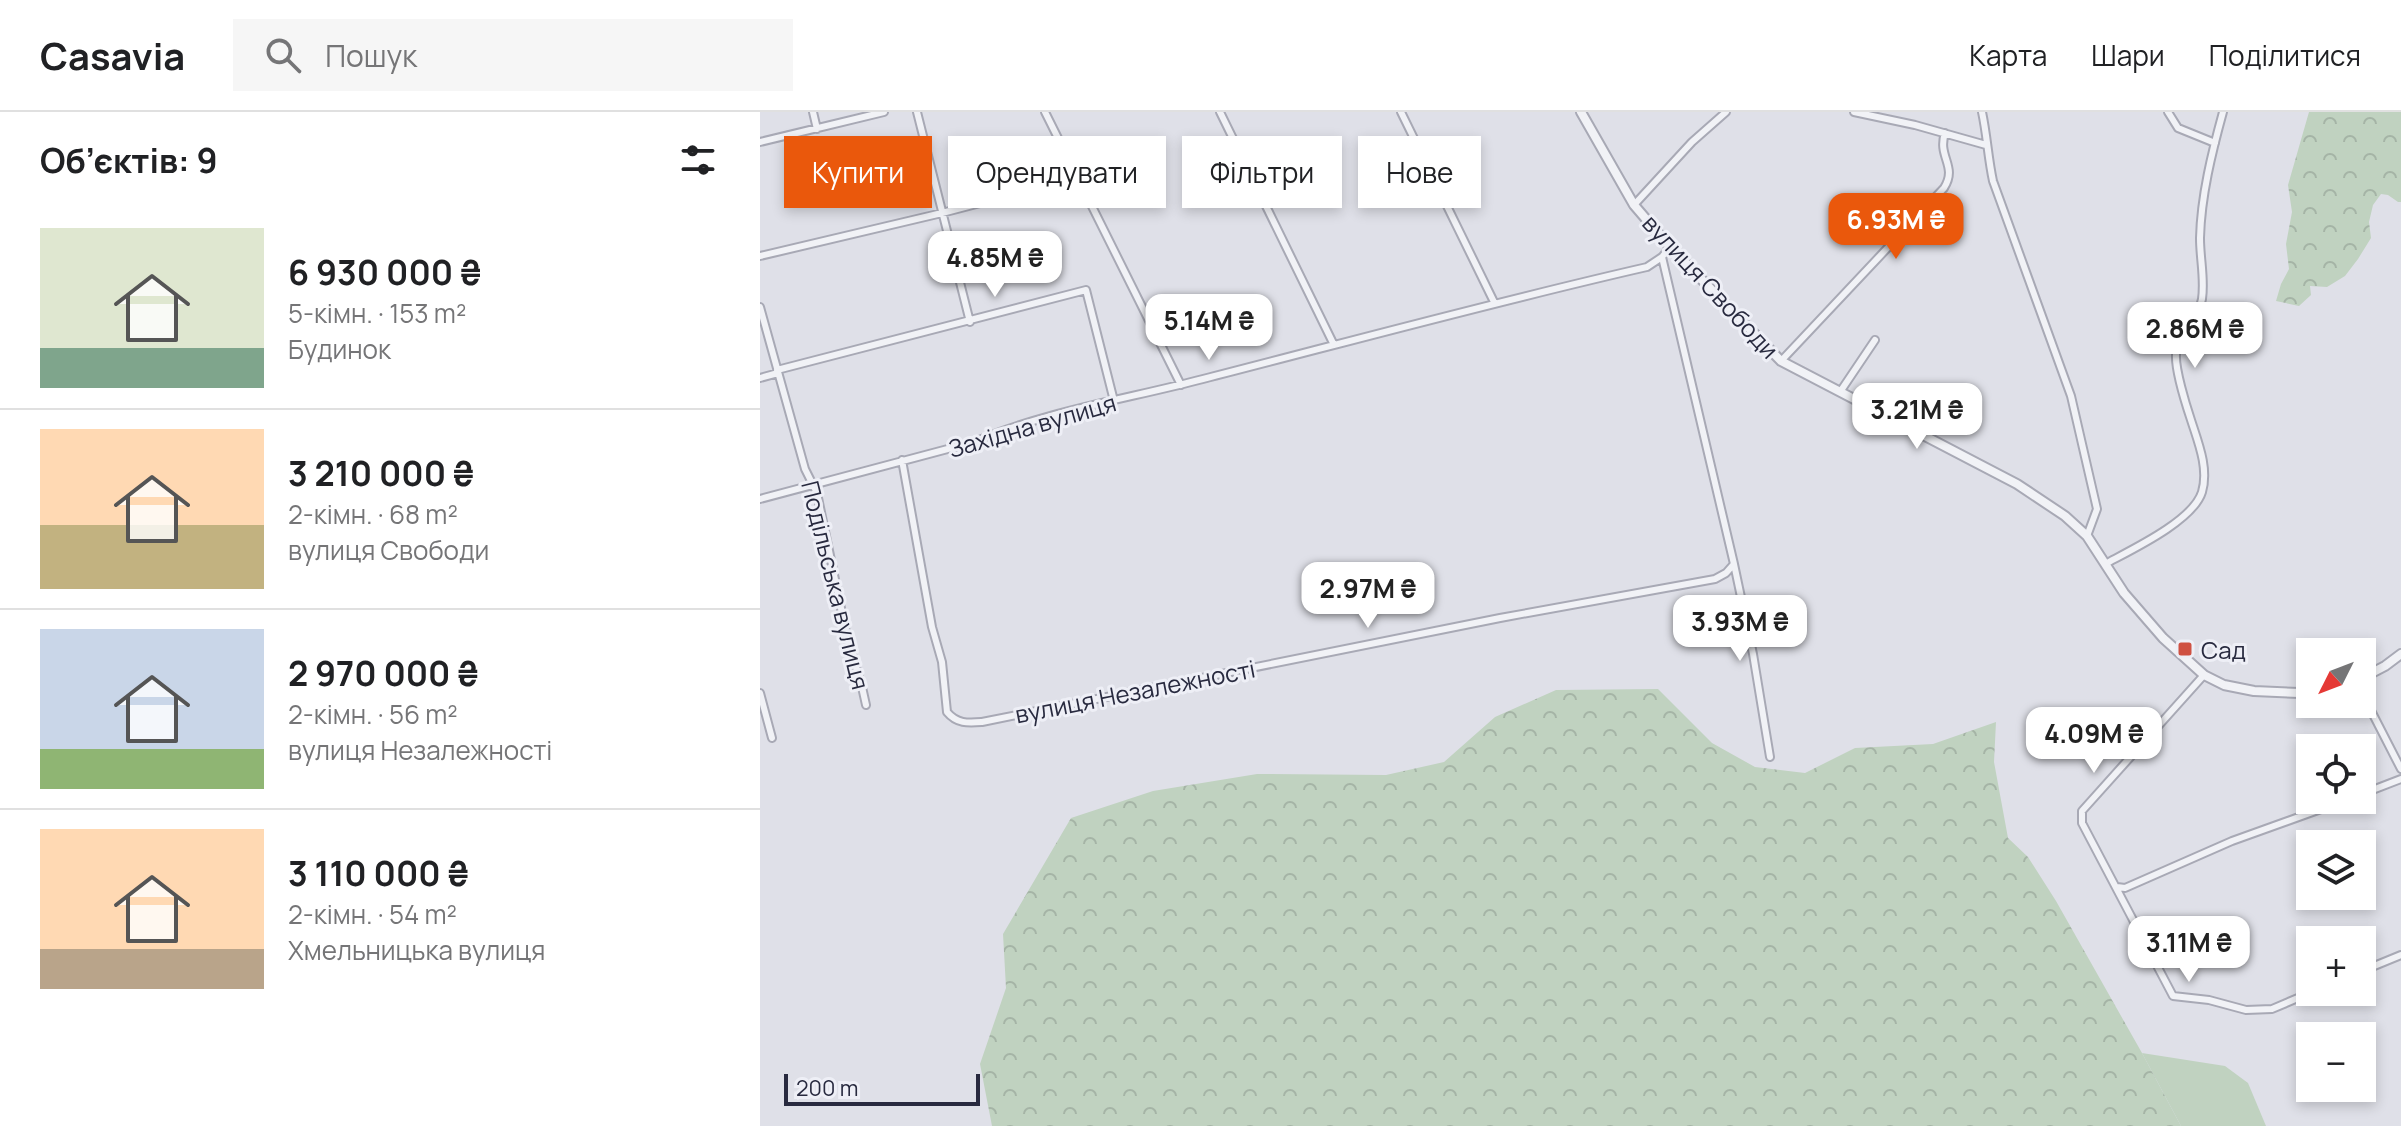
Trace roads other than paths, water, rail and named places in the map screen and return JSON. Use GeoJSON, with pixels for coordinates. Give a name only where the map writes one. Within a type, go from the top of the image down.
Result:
{"type":"FeatureCollection","features":[{"type":"Feature","properties":{"kind":"street"},"geometry":{"type":"LineString","coordinates":[[813,112],[817,129]]}},
{"type":"Feature","properties":{"kind":"street"},"geometry":{"type":"LineString","coordinates":[[760,142],[884,112]]}},
{"type":"Feature","properties":{"kind":"street"},"geometry":{"type":"LineString","coordinates":[[917,112],[970,322]]}},
{"type":"Feature","properties":{"kind":"street"},"geometry":{"type":"LineString","coordinates":[[1045,112],[1058,136]]}},
{"type":"Feature","properties":{"kind":"street"},"geometry":{"type":"LineString","coordinates":[[1220,112],[1334,345]]}},
{"type":"Feature","properties":{"kind":"street"},"geometry":{"type":"LineString","coordinates":[[1401,112],[1494,302]]}},
{"type":"Feature","properties":{"kind":"street","name":"вулиця Свободи"},"geometry":{"type":"LineString","coordinates":[[1581,112],[1634,205],[1670,247],[1781,361],[2017,484],[2065,516],[2087,536],[2124,593],[2204,675],[2224,685],[2254,691],[2296,693]]}},
{"type":"Feature","properties":{"kind":"street"},"geometry":{"type":"LineString","coordinates":[[1634,205],[1692,142],[1726,112]]}},
{"type":"Feature","properties":{"kind":"street"},"geometry":{"type":"LineString","coordinates":[[1854,112],[1986,145]]}},
{"type":"Feature","properties":{"kind":"street"},"geometry":{"type":"LineString","coordinates":[[1982,112],[1993,181],[2071,396],[2097,509],[2087,536]]}},
{"type":"Feature","properties":{"kind":"street"},"geometry":{"type":"LineString","coordinates":[[2168,112],[2182,131],[2215,143]]}},
{"type":"Feature","properties":{"kind":"street"},"geometry":{"type":"LineString","coordinates":[[2105,564],[2164,532],[2185,515],[2202,494],[2204,469],[2200,446],[2187,407],[2176,354],[2201,305],[2202,211],[2223,112]]}},
{"type":"Feature","properties":{"kind":"street"},"geometry":{"type":"LineString","coordinates":[[1781,361],[1944,188],[1950,178],[1950,168],[1942,153],[1945,133]]}},
{"type":"Feature","properties":{"kind":"street"},"geometry":{"type":"LineString","coordinates":[[760,256],[961,208]]}},
{"type":"Feature","properties":{"kind":"street"},"geometry":{"type":"LineString","coordinates":[[1094,208],[1181,385]]}},
{"type":"Feature","properties":{"kind":"street","name":"Західна вулиця"},"geometry":{"type":"LineString","coordinates":[[760,499],[1114,401],[1494,302],[1647,267],[1670,247]]}},
{"type":"Feature","properties":{"kind":"street"},"geometry":{"type":"LineString","coordinates":[[1662,257],[1734,564],[1770,757]]}},
{"type":"Feature","properties":{"kind":"street"},"geometry":{"type":"LineString","coordinates":[[760,378],[1086,290],[1114,401]]}},
{"type":"Feature","properties":{"kind":"street","name":"Подільська вулиця"},"geometry":{"type":"LineString","coordinates":[[760,307],[805,469],[814,483],[847,637],[866,705]]}},
{"type":"Feature","properties":{"kind":"street"},"geometry":{"type":"LineString","coordinates":[[1840,392],[1875,340]]}},
{"type":"Feature","properties":{"kind":"street","name":"вулиця Незалежності"},"geometry":{"type":"LineString","coordinates":[[902,460],[932,627],[942,662],[947,712],[964,723],[982,722],[1582,602],[1715,579],[1734,564]]}},
{"type":"Feature","properties":{"kind":"street"},"geometry":{"type":"LineString","coordinates":[[2376,671],[2401,654]]}},
{"type":"Feature","properties":{"kind":"street"},"geometry":{"type":"LineString","coordinates":[[2204,675],[2082,811],[2082,823],[2112,884],[2125,888],[2232,841],[2307,814]]}},
{"type":"Feature","properties":{"kind":"street"},"geometry":{"type":"LineString","coordinates":[[760,693],[772,738]]}},
{"type":"Feature","properties":{"kind":"street"},"geometry":{"type":"LineString","coordinates":[[2375,718],[2401,769]]}},
{"type":"Feature","properties":{"kind":"street"},"geometry":{"type":"LineString","coordinates":[[2376,789],[2401,779]]}},
{"type":"Feature","properties":{"kind":"street"},"geometry":{"type":"LineString","coordinates":[[2117,887],[2173,996],[2209,1000],[2246,1010],[2272,1009],[2296,999]]}},
{"type":"Feature","properties":{"kind":"street"},"geometry":{"type":"LineString","coordinates":[[2376,965],[2401,955]]}},
{"type":"Feature","properties":{"kind":"place","name":"Сад"},"geometry":{"type":"Point","coordinates":[2185,649]}}]}
